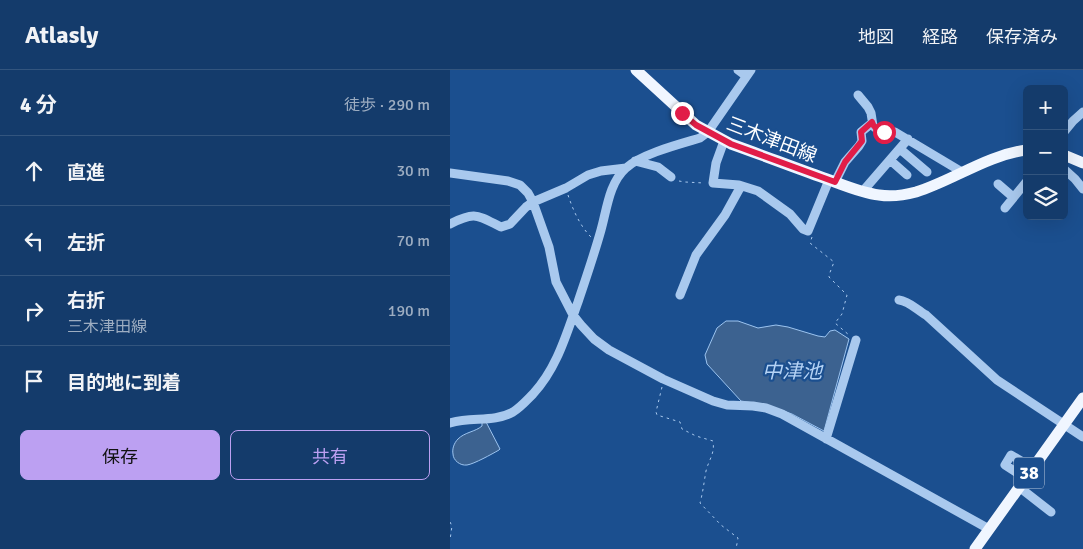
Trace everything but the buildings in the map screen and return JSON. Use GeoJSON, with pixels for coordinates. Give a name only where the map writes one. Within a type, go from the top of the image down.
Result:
{"type":"FeatureCollection","features":[{"type":"Feature","properties":{"kind":"main road","name":"三木津田線"},"geometry":{"type":"LineString","coordinates":[[636,70],[696,125],[724,141],[832,181],[878,195],[895,196],[914,193],[996,157],[1023,151]]}},
{"type":"Feature","properties":{"kind":"main road"},"geometry":{"type":"LineString","coordinates":[[1068,157],[1083,163]]}},
{"type":"Feature","properties":{"kind":"main road","name":"38"},"geometry":{"type":"LineString","coordinates":[[975,549],[1083,398]]}},
{"type":"Feature","properties":{"kind":"street"},"geometry":{"type":"LineString","coordinates":[[450,423],[460,420],[493,419],[504,416],[515,411],[540,386],[560,353],[597,243],[612,189],[619,176],[635,161],[700,138],[708,132],[748,73],[738,70]]}},
{"type":"Feature","properties":{"kind":"street"},"geometry":{"type":"LineString","coordinates":[[858,95],[868,107],[873,126],[878,130],[895,132],[962,172]]}},
{"type":"Feature","properties":{"kind":"street"},"geometry":{"type":"LineString","coordinates":[[1066,130],[1083,112]]}},
{"type":"Feature","properties":{"kind":"street"},"geometry":{"type":"LineString","coordinates":[[724,141],[716,163],[713,183],[740,186],[758,191],[790,214],[803,229],[808,231],[832,181],[862,141],[861,132],[872,122]]}},
{"type":"Feature","properties":{"kind":"street"},"geometry":{"type":"LineString","coordinates":[[862,191],[908,139]]}},
{"type":"Feature","properties":{"kind":"street"},"geometry":{"type":"LineString","coordinates":[[900,149],[927,172]]}},
{"type":"Feature","properties":{"kind":"street"},"geometry":{"type":"LineString","coordinates":[[890,160],[907,175]]}},
{"type":"Feature","properties":{"kind":"street"},"geometry":{"type":"LineString","coordinates":[[635,161],[658,167],[671,177]]}},
{"type":"Feature","properties":{"kind":"street"},"geometry":{"type":"LineString","coordinates":[[450,224],[463,217],[473,215],[500,227],[510,224],[533,202],[568,187],[588,175],[601,171],[626,168]]}},
{"type":"Feature","properties":{"kind":"street"},"geometry":{"type":"LineString","coordinates":[[450,173],[508,181],[520,185],[528,193],[549,247],[556,282],[573,315],[594,339],[609,350],[663,379],[720,403],[766,408],[782,414],[990,529]]}},
{"type":"Feature","properties":{"kind":"street"},"geometry":{"type":"LineString","coordinates":[[1068,173],[1083,188]]}},
{"type":"Feature","properties":{"kind":"street"},"geometry":{"type":"LineString","coordinates":[[998,184],[1014,197]]}},
{"type":"Feature","properties":{"kind":"street"},"geometry":{"type":"LineString","coordinates":[[1005,208],[1023,185]]}},
{"type":"Feature","properties":{"kind":"street"},"geometry":{"type":"LineString","coordinates":[[680,295],[696,255],[725,215],[740,186]]}},
{"type":"Feature","properties":{"kind":"street"},"geometry":{"type":"LineString","coordinates":[[898,300],[906,301],[926,315],[997,380],[1083,437]]}},
{"type":"Feature","properties":{"kind":"street"},"geometry":{"type":"LineString","coordinates":[[826,439],[856,340]]}},
{"type":"Feature","properties":{"kind":"street"},"geometry":{"type":"LineString","coordinates":[[1033,468],[1011,455],[1005,465],[1051,512]]}},
{"type":"Feature","properties":{"kind":"path"},"geometry":{"type":"LineString","coordinates":[[671,177],[685,182],[713,183]]}},
{"type":"Feature","properties":{"kind":"path"},"geometry":{"type":"LineString","coordinates":[[568,187],[570,202],[574,212],[587,233],[597,243]]}},
{"type":"Feature","properties":{"kind":"path"},"geometry":{"type":"LineString","coordinates":[[808,231],[813,236],[810,242],[834,262],[828,275],[829,277],[848,295],[842,314],[835,323],[856,340]]}},
{"type":"Feature","properties":{"kind":"path"},"geometry":{"type":"LineString","coordinates":[[663,379],[657,415],[680,422],[682,429],[712,441],[714,449],[706,471],[700,503],[738,538],[736,549]]}},
{"type":"Feature","properties":{"kind":"path"},"geometry":{"type":"LineString","coordinates":[[450,522],[452,526],[450,540]]}},
{"type":"Feature","properties":{"kind":"water","name":"中津池"},"geometry":{"type":"Polygon","coordinates":[[[726,321],[738,321],[758,328],[776,325],[825,337],[830,331],[835,330],[849,339],[824,431],[792,414],[767,405],[741,401],[707,364],[705,355],[717,328],[726,321]]]}},
{"type":"Feature","properties":{"kind":"water"},"geometry":{"type":"Polygon","coordinates":[[[485,420],[500,449],[470,464],[459,464],[453,456],[455,442],[467,433],[482,426],[482,421],[485,420]]]}},
{"type":"Feature","properties":{"kind":"route"},"geometry":{"type":"LineString","coordinates":[[682,113],[696,125],[731,144],[835,182],[845,162],[862,141],[861,132],[872,122],[873,126],[884,132]]}}]}
